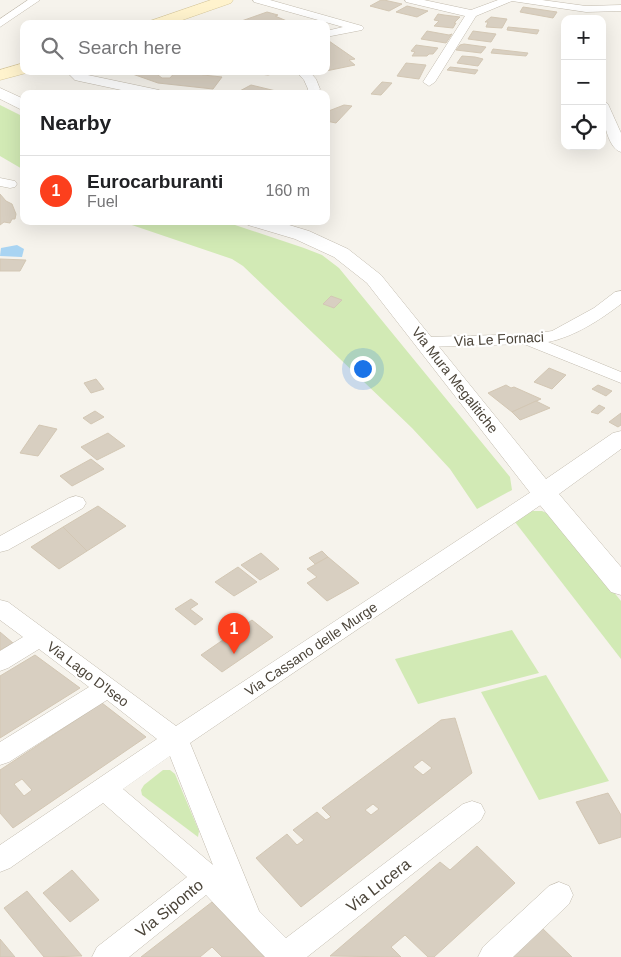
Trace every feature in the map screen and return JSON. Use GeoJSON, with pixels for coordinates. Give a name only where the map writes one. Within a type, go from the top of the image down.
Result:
{"type":"FeatureCollection","features":[{"type":"Feature","properties":{"kind":"main road"},"geometry":{"type":"LineString","coordinates":[[166,20],[226,0]]}},
{"type":"Feature","properties":{"kind":"main road"},"geometry":{"type":"LineString","coordinates":[[0,76],[20,69]]}},
{"type":"Feature","properties":{"kind":"street"},"geometry":{"type":"LineString","coordinates":[[0,24],[35,0]]}},
{"type":"Feature","properties":{"kind":"street"},"geometry":{"type":"LineString","coordinates":[[21,10],[45,0]]}},
{"type":"Feature","properties":{"kind":"street"},"geometry":{"type":"LineString","coordinates":[[258,0],[329,20]]}},
{"type":"Feature","properties":{"kind":"street"},"geometry":{"type":"LineString","coordinates":[[410,0],[472,14],[508,0]]}},
{"type":"Feature","properties":{"kind":"street"},"geometry":{"type":"LineString","coordinates":[[517,0],[585,9],[621,8]]}},
{"type":"Feature","properties":{"kind":"street"},"geometry":{"type":"LineString","coordinates":[[428,82],[472,14]]}},
{"type":"Feature","properties":{"kind":"street"},"geometry":{"type":"LineString","coordinates":[[330,20],[358,28],[330,33]]}},
{"type":"Feature","properties":{"kind":"street"},"geometry":{"type":"LineString","coordinates":[[77,75],[140,90]]}},
{"type":"Feature","properties":{"kind":"street"},"geometry":{"type":"LineString","coordinates":[[306,75],[310,79],[313,90]]}},
{"type":"Feature","properties":{"kind":"street"},"geometry":{"type":"LineString","coordinates":[[0,93],[20,104]]}},
{"type":"Feature","properties":{"kind":"street"},"geometry":{"type":"LineString","coordinates":[[603,105],[615,123],[621,148]]}},
{"type":"Feature","properties":{"kind":"street","name":"Via Mura Megalitiche"},"geometry":{"type":"LineString","coordinates":[[268,225],[302,235],[341,253],[374,279],[544,493],[621,585]]}},
{"type":"Feature","properties":{"kind":"street","name":"Via Le Fornaci"},"geometry":{"type":"LineString","coordinates":[[424,342],[526,339],[557,335],[600,312],[621,296]]}},
{"type":"Feature","properties":{"kind":"street"},"geometry":{"type":"LineString","coordinates":[[526,339],[621,378]]}},
{"type":"Feature","properties":{"kind":"street","name":"Via Cassano delle Murge"},"geometry":{"type":"LineString","coordinates":[[1,856],[104,789],[544,493],[621,438]]}},
{"type":"Feature","properties":{"kind":"street"},"geometry":{"type":"LineString","coordinates":[[0,545],[76,503]]}},
{"type":"Feature","properties":{"kind":"street","name":"Via Lago D'Iseo"},"geometry":{"type":"LineString","coordinates":[[0,608],[176,739]]}},
{"type":"Feature","properties":{"kind":"street"},"geometry":{"type":"LineString","coordinates":[[0,662],[40,638]]}},
{"type":"Feature","properties":{"kind":"street"},"geometry":{"type":"LineString","coordinates":[[0,755],[107,688]]}},
{"type":"Feature","properties":{"kind":"street","name":"Via Lucera"},"geometry":{"type":"LineString","coordinates":[[176,739],[248,919]]}},
{"type":"Feature","properties":{"kind":"street","name":"Via Lucera"},"geometry":{"type":"LineString","coordinates":[[104,789],[207,877],[284,957],[472,812]]}},
{"type":"Feature","properties":{"kind":"street","name":"Via Siponto"},"geometry":{"type":"LineString","coordinates":[[107,957],[207,877]]}},
{"type":"Feature","properties":{"kind":"street"},"geometry":{"type":"LineString","coordinates":[[493,957],[559,895]]}},
{"type":"Feature","properties":{"kind":"green space"},"geometry":{"type":"Polygon","coordinates":[[[0,105],[20,115],[20,168],[0,156],[0,105]]]}},
{"type":"Feature","properties":{"kind":"green space"},"geometry":{"type":"Polygon","coordinates":[[[132,225],[235,225],[322,255],[339,268],[510,477],[512,490],[477,509],[450,469],[412,428],[243,266],[232,259],[132,225]]]}},
{"type":"Feature","properties":{"kind":"green space"},"geometry":{"type":"Polygon","coordinates":[[[532,511],[542,511],[551,515],[621,601],[621,659],[515,522],[532,511]]]}},
{"type":"Feature","properties":{"kind":"green space"},"geometry":{"type":"Polygon","coordinates":[[[512,630],[539,673],[418,704],[395,659],[512,630]]]}},
{"type":"Feature","properties":{"kind":"green space"},"geometry":{"type":"Polygon","coordinates":[[[546,675],[609,781],[539,800],[481,692],[546,675]]]}},
{"type":"Feature","properties":{"kind":"green space"},"geometry":{"type":"Polygon","coordinates":[[[163,770],[170,770],[175,774],[199,831],[198,837],[142,795],[141,790],[144,785],[163,770]]]}},
{"type":"Feature","properties":{"kind":"water"},"geometry":{"type":"Polygon","coordinates":[[[17,245],[24,249],[22,257],[0,256],[1,248],[17,245]]]}},
{"type":"Feature","properties":{"kind":"building"},"geometry":{"type":"Polygon","coordinates":[[[381,0],[402,4],[389,11],[370,6],[381,0]]]}},
{"type":"Feature","properties":{"kind":"building"},"geometry":{"type":"Polygon","coordinates":[[[407,6],[428,11],[417,17],[396,12],[407,6]]]}},
{"type":"Feature","properties":{"kind":"building"},"geometry":{"type":"Polygon","coordinates":[[[523,7],[557,12],[553,18],[520,12],[523,7]]]}},
{"type":"Feature","properties":{"kind":"building"},"geometry":{"type":"Polygon","coordinates":[[[267,12],[278,15],[275,16],[284,20],[244,20],[267,12]]]}},
{"type":"Feature","properties":{"kind":"building"},"geometry":{"type":"Polygon","coordinates":[[[438,14],[460,17],[454,23],[456,23],[453,28],[434,26],[439,21],[434,20],[438,14]]]}},
{"type":"Feature","properties":{"kind":"building"},"geometry":{"type":"Polygon","coordinates":[[[491,17],[507,19],[502,28],[486,27],[488,22],[485,22],[491,17]]]}},
{"type":"Feature","properties":{"kind":"building"},"geometry":{"type":"Polygon","coordinates":[[[508,27],[539,30],[537,34],[507,30],[508,27]]]}},
{"type":"Feature","properties":{"kind":"building"},"geometry":{"type":"Polygon","coordinates":[[[427,31],[452,34],[446,43],[421,39],[427,31]]]}},
{"type":"Feature","properties":{"kind":"building"},"geometry":{"type":"Polygon","coordinates":[[[473,31],[496,34],[491,42],[468,39],[473,31]]]}},
{"type":"Feature","properties":{"kind":"building"},"geometry":{"type":"Polygon","coordinates":[[[330,42],[355,59],[349,60],[355,65],[330,70],[330,42]]]}},
{"type":"Feature","properties":{"kind":"building"},"geometry":{"type":"Polygon","coordinates":[[[416,45],[438,48],[433,54],[427,56],[412,56],[415,52],[411,51],[416,45]]]}},
{"type":"Feature","properties":{"kind":"building"},"geometry":{"type":"Polygon","coordinates":[[[460,45],[486,47],[481,53],[456,50],[460,45]]]}},
{"type":"Feature","properties":{"kind":"building"},"geometry":{"type":"Polygon","coordinates":[[[493,49],[528,53],[526,56],[491,53],[493,49]]]}},
{"type":"Feature","properties":{"kind":"building"},"geometry":{"type":"Polygon","coordinates":[[[462,56],[483,59],[478,66],[457,63],[462,56]]]}},
{"type":"Feature","properties":{"kind":"building"},"geometry":{"type":"Polygon","coordinates":[[[406,63],[426,65],[419,79],[397,76],[406,63]]]}},
{"type":"Feature","properties":{"kind":"building"},"geometry":{"type":"Polygon","coordinates":[[[450,67],[478,70],[475,74],[447,70],[450,67]]]}},
{"type":"Feature","properties":{"kind":"building"},"geometry":{"type":"Polygon","coordinates":[[[135,75],[158,75],[162,78],[170,78],[173,75],[222,77],[213,89],[158,83],[135,75]]]}},
{"type":"Feature","properties":{"kind":"building"},"geometry":{"type":"Polygon","coordinates":[[[382,82],[392,83],[381,95],[371,94],[382,82]]]}},
{"type":"Feature","properties":{"kind":"building"},"geometry":{"type":"Polygon","coordinates":[[[251,85],[272,90],[242,90],[251,85]]]}},
{"type":"Feature","properties":{"kind":"building"},"geometry":{"type":"Polygon","coordinates":[[[344,105],[352,106],[336,123],[330,122],[330,110],[344,105]]]}},
{"type":"Feature","properties":{"kind":"building"},"geometry":{"type":"Polygon","coordinates":[[[0,194],[6,201],[12,204],[16,214],[15,219],[12,219],[10,223],[4,222],[0,225],[0,194]]]}},
{"type":"Feature","properties":{"kind":"building"},"geometry":{"type":"Polygon","coordinates":[[[0,259],[26,260],[20,271],[0,271],[0,259]]]}},
{"type":"Feature","properties":{"kind":"building"},"geometry":{"type":"Polygon","coordinates":[[[331,296],[342,300],[334,308],[323,304],[331,296]]]}},
{"type":"Feature","properties":{"kind":"building"},"geometry":{"type":"Polygon","coordinates":[[[549,368],[566,375],[552,389],[534,382],[549,368]]]}},
{"type":"Feature","properties":{"kind":"building"},"geometry":{"type":"Polygon","coordinates":[[[96,379],[104,389],[91,393],[84,383],[96,379]]]}},
{"type":"Feature","properties":{"kind":"building"},"geometry":{"type":"Polygon","coordinates":[[[506,385],[541,399],[512,412],[488,393],[506,385]]]}},
{"type":"Feature","properties":{"kind":"building"},"geometry":{"type":"Polygon","coordinates":[[[598,385],[612,391],[606,396],[592,389],[598,385]]]}},
{"type":"Feature","properties":{"kind":"building"},"geometry":{"type":"Polygon","coordinates":[[[536,401],[550,408],[520,420],[512,412],[536,401]]]}},
{"type":"Feature","properties":{"kind":"building"},"geometry":{"type":"Polygon","coordinates":[[[599,405],[605,408],[598,414],[591,412],[599,405]]]}},
{"type":"Feature","properties":{"kind":"building"},"geometry":{"type":"Polygon","coordinates":[[[95,411],[104,417],[91,424],[83,418],[95,411]]]}},
{"type":"Feature","properties":{"kind":"building"},"geometry":{"type":"Polygon","coordinates":[[[621,413],[621,425],[618,427],[609,422],[621,413]]]}},
{"type":"Feature","properties":{"kind":"building"},"geometry":{"type":"Polygon","coordinates":[[[39,425],[57,429],[38,456],[20,453],[39,425]]]}},
{"type":"Feature","properties":{"kind":"building"},"geometry":{"type":"Polygon","coordinates":[[[108,433],[125,446],[97,460],[81,447],[108,433]]]}},
{"type":"Feature","properties":{"kind":"building"},"geometry":{"type":"Polygon","coordinates":[[[91,459],[104,469],[72,486],[60,476],[91,459]]]}},
{"type":"Feature","properties":{"kind":"building"},"geometry":{"type":"Polygon","coordinates":[[[98,506],[126,526],[87,551],[63,527],[98,506]]]}},
{"type":"Feature","properties":{"kind":"building"},"geometry":{"type":"Polygon","coordinates":[[[63,527],[87,551],[59,569],[31,547],[63,527]]]}},
{"type":"Feature","properties":{"kind":"building"},"geometry":{"type":"Polygon","coordinates":[[[322,551],[328,557],[315,564],[309,558],[322,551]]]}},
{"type":"Feature","properties":{"kind":"building"},"geometry":{"type":"Polygon","coordinates":[[[261,553],[279,569],[260,580],[241,565],[261,553]]]}},
{"type":"Feature","properties":{"kind":"building"},"geometry":{"type":"Polygon","coordinates":[[[328,557],[359,583],[327,601],[307,583],[317,577],[307,569],[328,557]]]}},
{"type":"Feature","properties":{"kind":"building"},"geometry":{"type":"Polygon","coordinates":[[[238,567],[257,582],[234,596],[215,582],[238,567]]]}},
{"type":"Feature","properties":{"kind":"building"},"geometry":{"type":"Polygon","coordinates":[[[191,599],[198,604],[190,609],[203,619],[195,625],[175,609],[191,599]]]}},
{"type":"Feature","properties":{"kind":"building"},"geometry":{"type":"Polygon","coordinates":[[[252,620],[273,637],[222,672],[201,655],[252,620]]]}},
{"type":"Feature","properties":{"kind":"building"},"geometry":{"type":"Polygon","coordinates":[[[0,632],[13,643],[0,650],[0,632]]]}},
{"type":"Feature","properties":{"kind":"building"},"geometry":{"type":"Polygon","coordinates":[[[35,655],[80,688],[0,738],[0,676],[35,655]]]}},
{"type":"Feature","properties":{"kind":"building"},"geometry":{"type":"Polygon","coordinates":[[[102,703],[146,737],[13,828],[0,813],[0,770],[102,703]],[[22,779],[14,784],[24,796],[32,790],[22,779]]]}},
{"type":"Feature","properties":{"kind":"building"},"geometry":{"type":"Polygon","coordinates":[[[455,718],[472,773],[301,907],[256,858],[287,834],[297,845],[304,840],[293,830],[317,812],[326,820],[331,817],[322,808],[441,720],[455,718]],[[422,760],[413,767],[423,775],[432,768],[422,760]],[[373,804],[365,810],[371,815],[379,809],[373,804]]]}},
{"type":"Feature","properties":{"kind":"building"},"geometry":{"type":"Polygon","coordinates":[[[608,793],[621,815],[621,837],[599,844],[576,802],[608,793]]]}},
{"type":"Feature","properties":{"kind":"building"},"geometry":{"type":"Polygon","coordinates":[[[477,846],[515,883],[434,957],[428,957],[405,935],[391,947],[401,957],[330,956],[440,862],[450,870],[477,846]]]}},
{"type":"Feature","properties":{"kind":"building"},"geometry":{"type":"Polygon","coordinates":[[[72,870],[99,900],[70,922],[43,893],[72,870]]]}},
{"type":"Feature","properties":{"kind":"building"},"geometry":{"type":"Polygon","coordinates":[[[27,891],[82,956],[44,957],[4,908],[27,891]]]}},
{"type":"Feature","properties":{"kind":"building"},"geometry":{"type":"Polygon","coordinates":[[[212,902],[264,957],[222,957],[212,947],[200,957],[141,957],[212,902]]]}},
{"type":"Feature","properties":{"kind":"building"},"geometry":{"type":"Polygon","coordinates":[[[541,927],[572,957],[511,957],[541,927]]]}},
{"type":"Feature","properties":{"kind":"building"},"geometry":{"type":"Polygon","coordinates":[[[0,939],[15,957],[0,957],[0,939]]]}},
{"type":"Feature","properties":{"kind":"place","name":"Eurocarburanti"},"geometry":{"type":"Point","coordinates":[234,654]}}]}
